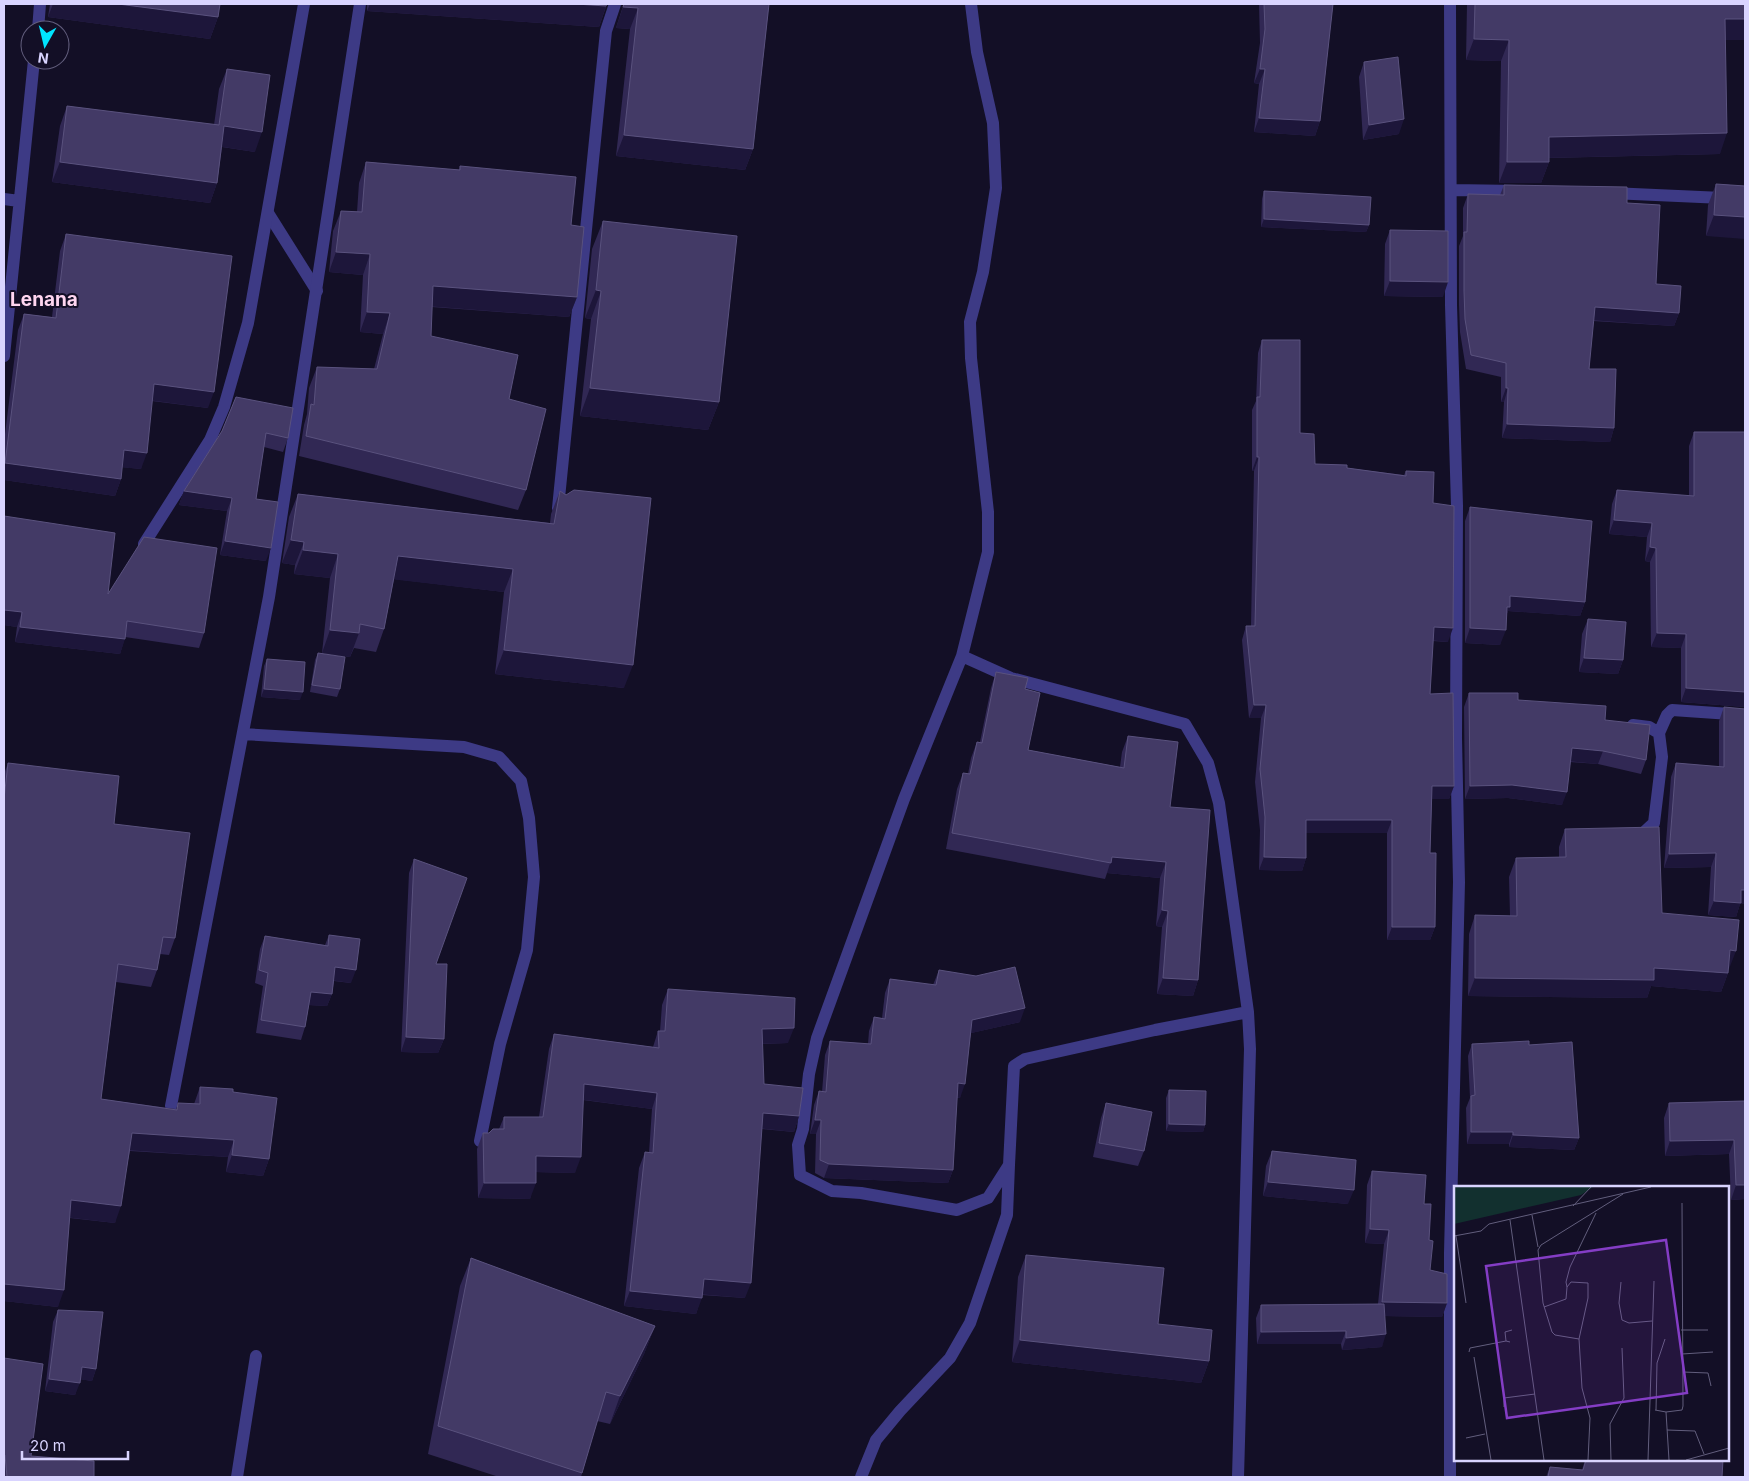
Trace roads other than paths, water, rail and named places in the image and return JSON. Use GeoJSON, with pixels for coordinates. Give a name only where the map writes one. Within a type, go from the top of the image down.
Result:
{"type":"FeatureCollection","features":[{"type":"Feature","properties":{"kind":"street"},"geometry":{"type":"LineString","coordinates":[[39,20],[40,4]]}},
{"type":"Feature","properties":{"kind":"street"},"geometry":{"type":"LineString","coordinates":[[144,544],[210,440],[224,407],[248,323],[304,4]]}},
{"type":"Feature","properties":{"kind":"street"},"geometry":{"type":"LineString","coordinates":[[171,1106],[269,597],[360,4]]}},
{"type":"Feature","properties":{"kind":"street"},"geometry":{"type":"LineString","coordinates":[[558,510],[606,31],[614,4]]}},
{"type":"Feature","properties":{"kind":"street"},"geometry":{"type":"LineString","coordinates":[[971,4],[977,52],[993,123],[996,188],[983,272],[970,322],[971,358],[988,512],[988,552],[962,656],[904,799],[817,1038],[809,1074],[803,1129],[798,1145],[800,1175],[832,1191],[861,1193],[957,1210],[988,1198],[1009,1166]]}},
{"type":"Feature","properties":{"kind":"street"},"geometry":{"type":"LineString","coordinates":[[1450,4],[1451,305],[1457,506],[1456,738],[1459,882],[1450,1234],[1450,1477]]}},
{"type":"Feature","properties":{"kind":"street"},"geometry":{"type":"LineString","coordinates":[[4,356],[33,70]]}},
{"type":"Feature","properties":{"kind":"street"},"geometry":{"type":"LineString","coordinates":[[1451,190],[1530,192]]}},
{"type":"Feature","properties":{"kind":"street"},"geometry":{"type":"LineString","coordinates":[[1599,192],[1745,199]]}},
{"type":"Feature","properties":{"kind":"street"},"geometry":{"type":"LineString","coordinates":[[4,200],[19,201]]}},
{"type":"Feature","properties":{"kind":"street"},"geometry":{"type":"LineString","coordinates":[[268,213],[317,291]]}},
{"type":"Feature","properties":{"kind":"street"},"geometry":{"type":"LineString","coordinates":[[962,656],[1011,678],[1185,724],[1208,762],[1219,803],[1248,1012],[1249,1141],[1238,1477]]}},
{"type":"Feature","properties":{"kind":"street"},"geometry":{"type":"LineString","coordinates":[[1622,836],[1641,837],[1654,824],[1662,757],[1659,733],[1667,715],[1672,710],[1745,715]]}},
{"type":"Feature","properties":{"kind":"street"},"geometry":{"type":"LineString","coordinates":[[1618,723],[1649,726],[1659,733]]}},
{"type":"Feature","properties":{"kind":"street"},"geometry":{"type":"LineString","coordinates":[[243,734],[464,746],[499,757],[521,781],[529,818],[534,877],[526,950],[500,1044],[480,1141]]}},
{"type":"Feature","properties":{"kind":"street"},"geometry":{"type":"LineString","coordinates":[[861,1477],[876,1440],[900,1411],[950,1358],[970,1323],[1007,1215],[1014,1066],[1025,1059],[1155,1030],[1248,1012]]}},
{"type":"Feature","properties":{"kind":"street"},"geometry":{"type":"LineString","coordinates":[[237,1477],[256,1356]]}},
{"type":"Feature","properties":{"kind":"district","name":"Lenana"},"geometry":{"type":"Point","coordinates":[44,299]}}]}
